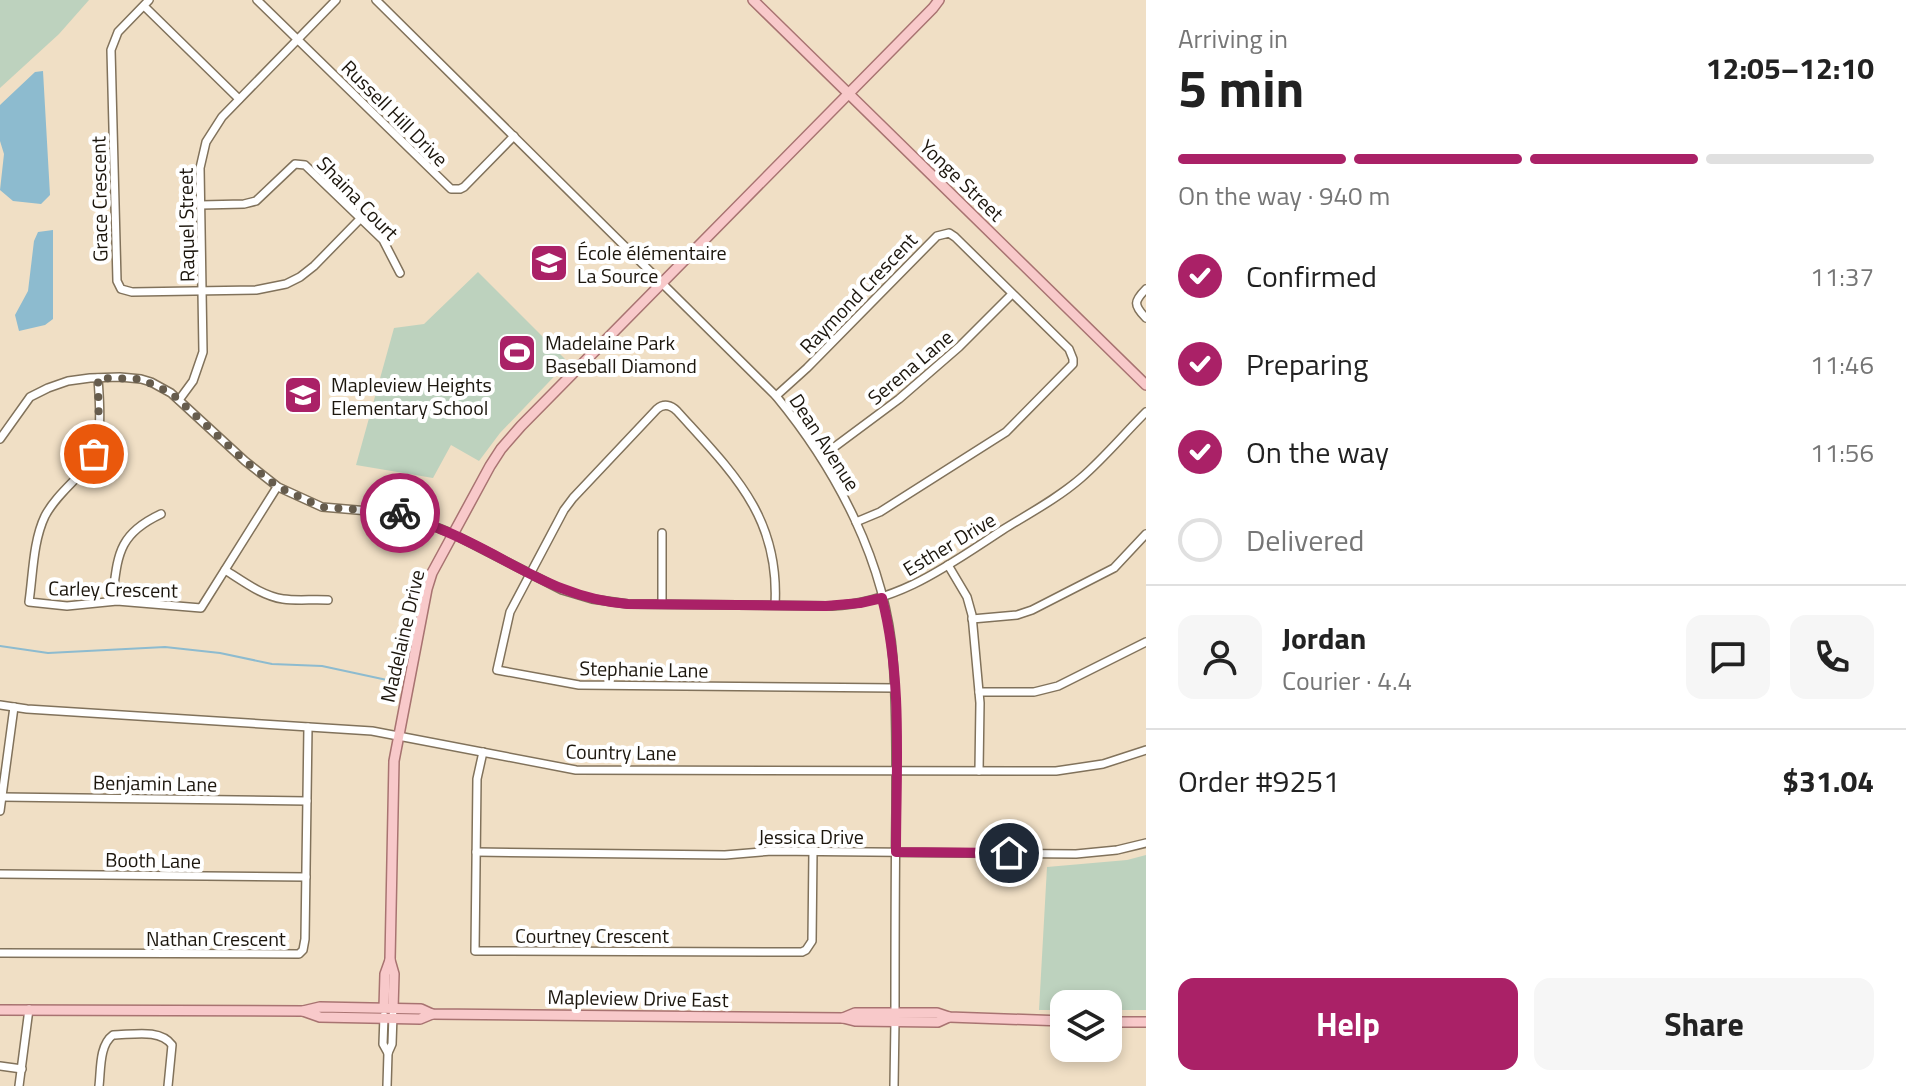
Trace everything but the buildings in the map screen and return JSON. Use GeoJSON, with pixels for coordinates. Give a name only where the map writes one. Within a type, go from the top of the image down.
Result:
{"type":"FeatureCollection","features":[{"type":"Feature","properties":{"kind":"main road","name":"Yonge Street"},"geometry":{"type":"LineString","coordinates":[[753,0],[1146,385]]}},
{"type":"Feature","properties":{"kind":"main road","name":"Madelaine Drive"},"geometry":{"type":"LineString","coordinates":[[388,1014],[394,974],[390,960],[394,761],[427,585],[453,534],[501,449],[939,0]]}},
{"type":"Feature","properties":{"kind":"main road","name":"Mapleview Drive East"},"geometry":{"type":"LineString","coordinates":[[1,1009],[303,1011],[320,1017],[388,1014],[420,1019],[432,1014],[843,1018],[855,1021],[895,1017],[938,1022],[949,1017],[1050,1021]]}},
{"type":"Feature","properties":{"kind":"main road"},"geometry":{"type":"LineString","coordinates":[[1122,1022],[1146,1022]]}},
{"type":"Feature","properties":{"kind":"street","name":"Russell Hill Drive"},"geometry":{"type":"LineString","coordinates":[[257,0],[451,189],[464,187],[514,136]]}},
{"type":"Feature","properties":{"kind":"street","name":"Raquel Street"},"geometry":{"type":"LineString","coordinates":[[179,400],[193,381],[204,343],[200,168],[203,151],[215,125],[336,0]]}},
{"type":"Feature","properties":{"kind":"street","name":"Dean Avenue"},"geometry":{"type":"LineString","coordinates":[[376,0],[776,396],[821,457],[856,522],[882,598],[891,643],[895,688],[894,1086]]}},
{"type":"Feature","properties":{"kind":"street"},"geometry":{"type":"LineString","coordinates":[[146,3],[239,99]]}},
{"type":"Feature","properties":{"kind":"street","name":"Grace Crescent"},"geometry":{"type":"LineString","coordinates":[[146,3],[115,36],[111,50],[117,281],[121,289],[126,292],[264,289],[292,281],[314,266],[360,219]]}},
{"type":"Feature","properties":{"kind":"street","name":"Shaina Court"},"geometry":{"type":"LineString","coordinates":[[201,205],[256,201],[300,163],[309,168],[383,240],[400,273]]}},
{"type":"Feature","properties":{"kind":"street","name":"Raymond Crescent"},"geometry":{"type":"LineString","coordinates":[[776,396],[940,235],[949,233],[1069,349],[1073,364],[1006,432],[880,512],[856,522]]}},
{"type":"Feature","properties":{"kind":"street"},"geometry":{"type":"LineString","coordinates":[[1146,289],[1137,298],[1136,305],[1146,318]]}},
{"type":"Feature","properties":{"kind":"street","name":"Serena Lane"},"geometry":{"type":"LineString","coordinates":[[821,457],[899,399],[959,347],[1012,294]]}},
{"type":"Feature","properties":{"kind":"street","name":"Esther Drive"},"geometry":{"type":"LineString","coordinates":[[0,439],[30,397],[48,388],[68,381],[98,378],[141,379],[161,387],[179,400],[277,487],[322,507],[404,514],[453,534],[562,590],[592,599],[623,603],[845,605],[882,598],[915,585],[948,565],[1075,483],[1146,412]]}},
{"type":"Feature","properties":{"kind":"street","name":"Carley Crescent"},"geometry":{"type":"LineString","coordinates":[[98,378],[99,432],[96,448],[87,466],[54,502],[44,518],[38,536],[29,602],[67,606],[112,601],[201,608],[277,487]]}},
{"type":"Feature","properties":{"kind":"street"},"geometry":{"type":"LineString","coordinates":[[530,574],[569,502],[657,409],[667,405],[674,408],[733,473],[754,505],[772,554],[775,605]]}},
{"type":"Feature","properties":{"kind":"street"},"geometry":{"type":"LineString","coordinates":[[112,601],[122,545],[140,527],[161,514]]}},
{"type":"Feature","properties":{"kind":"street"},"geometry":{"type":"LineString","coordinates":[[662,533],[662,604]]}},
{"type":"Feature","properties":{"kind":"street"},"geometry":{"type":"LineString","coordinates":[[972,619],[1017,615],[1032,610],[1114,568],[1146,534]]}},
{"type":"Feature","properties":{"kind":"street"},"geometry":{"type":"LineString","coordinates":[[948,565],[968,599],[972,619],[979,692],[979,771]]}},
{"type":"Feature","properties":{"kind":"street"},"geometry":{"type":"LineString","coordinates":[[225,570],[275,597],[328,600]]}},
{"type":"Feature","properties":{"kind":"street","name":"Stephanie Lane"},"geometry":{"type":"LineString","coordinates":[[530,574],[508,616],[497,670],[581,685],[895,688]]}},
{"type":"Feature","properties":{"kind":"street"},"geometry":{"type":"LineString","coordinates":[[979,692],[1048,689],[1146,642]]}},
{"type":"Feature","properties":{"kind":"street","name":"Country Lane"},"geometry":{"type":"LineString","coordinates":[[0,705],[372,731],[576,770],[1074,770],[1146,750]]}},
{"type":"Feature","properties":{"kind":"street"},"geometry":{"type":"LineString","coordinates":[[0,811],[14,707]]}},
{"type":"Feature","properties":{"kind":"street","name":"Nathan Crescent"},"geometry":{"type":"LineString","coordinates":[[0,953],[299,954],[305,939],[308,727]]}},
{"type":"Feature","properties":{"kind":"street","name":"Courtney Crescent"},"geometry":{"type":"LineString","coordinates":[[483,752],[477,781],[475,951],[797,953],[806,950],[812,941],[813,851]]}},
{"type":"Feature","properties":{"kind":"street","name":"Benjamin Lane"},"geometry":{"type":"LineString","coordinates":[[2,797],[307,801]]}},
{"type":"Feature","properties":{"kind":"street","name":"Jessica Drive"},"geometry":{"type":"LineString","coordinates":[[476,852],[1076,854],[1146,843]]}},
{"type":"Feature","properties":{"kind":"street","name":"Booth Lane"},"geometry":{"type":"LineString","coordinates":[[0,874],[306,877]]}},
{"type":"Feature","properties":{"kind":"street"},"geometry":{"type":"LineString","coordinates":[[19,1086],[29,1009]]}},
{"type":"Feature","properties":{"kind":"street","name":"Madelaine Drive"},"geometry":{"type":"LineString","coordinates":[[387,1086],[388,1053],[383,1044],[388,1014]]}},
{"type":"Feature","properties":{"kind":"street"},"geometry":{"type":"LineString","coordinates":[[99,1086],[104,1045],[108,1038],[113,1035],[160,1035],[172,1045],[168,1086]]}},
{"type":"Feature","properties":{"kind":"street"},"geometry":{"type":"LineString","coordinates":[[0,1066],[22,1069]]}},
{"type":"Feature","properties":{"kind":"green space"},"geometry":{"type":"Polygon","coordinates":[[[0,0],[89,0],[59,34],[0,88],[0,0]]]}},
{"type":"Feature","properties":{"kind":"green space"},"geometry":{"type":"Polygon","coordinates":[[[478,272],[568,362],[500,433],[479,461],[451,445],[433,478],[356,465],[394,328],[424,324],[478,272]]]}},
{"type":"Feature","properties":{"kind":"green space"},"geometry":{"type":"Polygon","coordinates":[[[1146,855],[1146,1010],[1122,1010],[1122,990],[1050,990],[1050,1010],[1039,1010],[1047,867],[1127,860],[1146,855]]]}},
{"type":"Feature","properties":{"kind":"water"},"geometry":{"type":"Polygon","coordinates":[[[43,71],[50,195],[41,204],[13,201],[0,190],[4,154],[0,141],[0,105],[35,72],[43,71]]]}},
{"type":"Feature","properties":{"kind":"water"},"geometry":{"type":"Polygon","coordinates":[[[53,230],[53,319],[45,325],[19,331],[15,315],[28,291],[34,241],[38,232],[53,230]]]}},
{"type":"Feature","properties":{"kind":"waterway"},"geometry":{"type":"LineString","coordinates":[[0,646],[48,653],[165,647],[220,653],[272,664],[322,666],[387,680]]}},
{"type":"Feature","properties":{"kind":"way so far"},"geometry":{"type":"LineString","coordinates":[[94,454],[99,432],[98,378],[141,379],[171,393],[278,487],[322,507],[400,513]]}},
{"type":"Feature","properties":{"kind":"place","name":"École élémentaire La Source"},"geometry":{"type":"Point","coordinates":[549,263]}},
{"type":"Feature","properties":{"kind":"place","name":"Madelaine Park Baseball Diamond"},"geometry":{"type":"Point","coordinates":[517,353]}},
{"type":"Feature","properties":{"kind":"place","name":"Mapleview Heights Elementary School"},"geometry":{"type":"Point","coordinates":[303,395]}},
{"type":"Feature","properties":{"kind":"route"},"geometry":{"type":"LineString","coordinates":[[400,513],[453,534],[557,587],[605,602],[826,606],[882,598],[889,628],[896,702],[896,852],[1009,853]]}}]}
